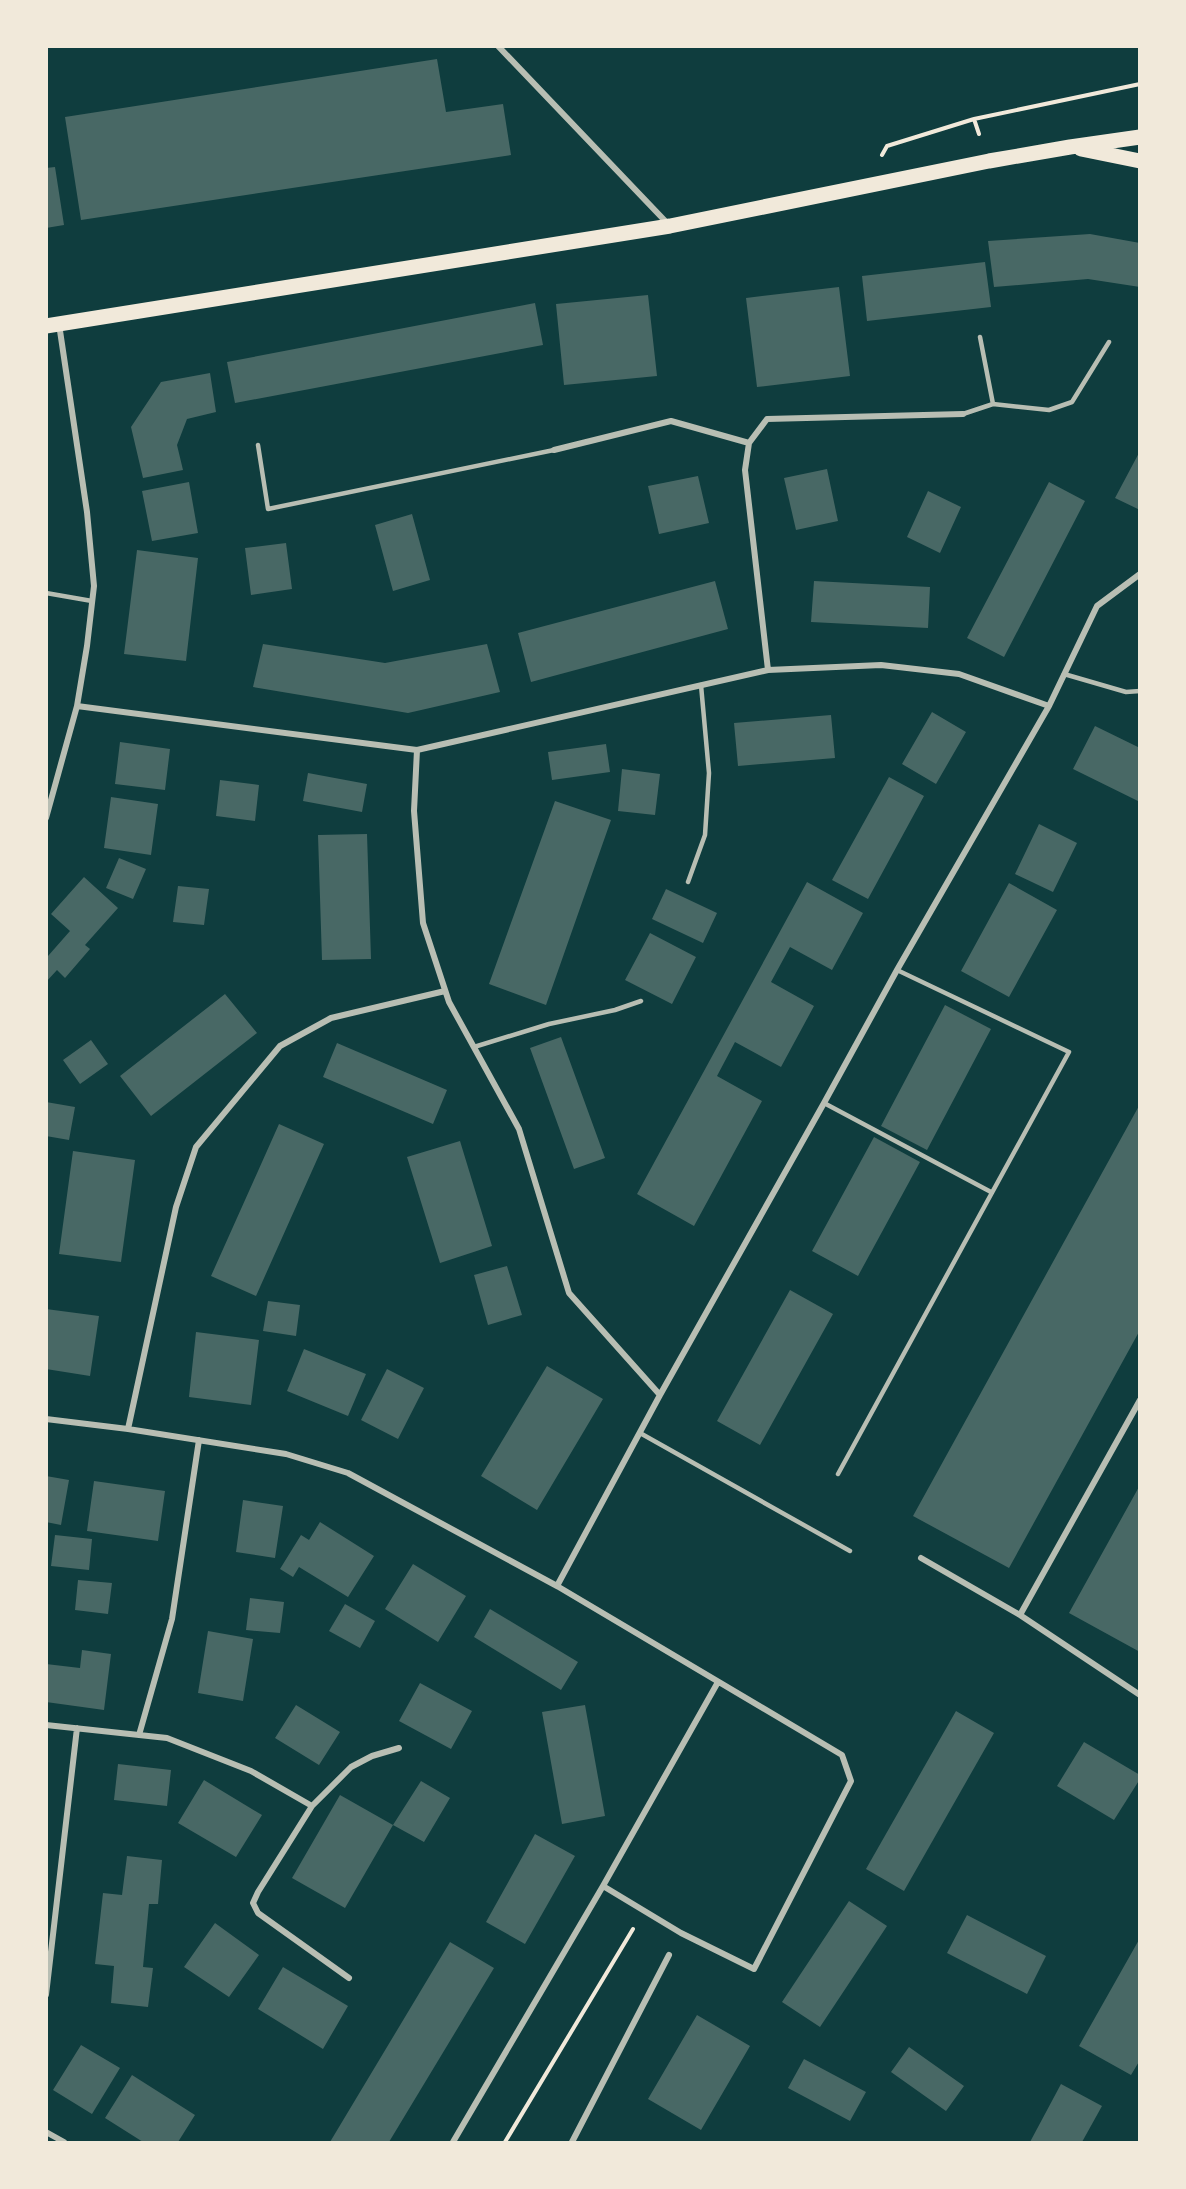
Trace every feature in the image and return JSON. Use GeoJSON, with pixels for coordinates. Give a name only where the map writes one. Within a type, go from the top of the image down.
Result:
{"type":"FeatureCollection","features":[{"type":"Feature","properties":{"kind":"main road"},"geometry":{"type":"LineString","coordinates":[[53,325],[670,226],[864,186],[1070,147],[1140,137]]}},
{"type":"Feature","properties":{"kind":"main road"},"geometry":{"type":"LineString","coordinates":[[1070,147],[1140,162]]}},
{"type":"Feature","properties":{"kind":"street"},"geometry":{"type":"LineString","coordinates":[[498,46],[670,226]]}},
{"type":"Feature","properties":{"kind":"street"},"geometry":{"type":"LineString","coordinates":[[46,818],[77,706],[94,586],[87,512],[53,325]]}},
{"type":"Feature","properties":{"kind":"street"},"geometry":{"type":"LineString","coordinates":[[768,670],[745,470],[749,443],[766,419],[963,414]]}},
{"type":"Feature","properties":{"kind":"street"},"geometry":{"type":"LineString","coordinates":[[554,450],[671,421],[749,443]]}},
{"type":"Feature","properties":{"kind":"street"},"geometry":{"type":"LineString","coordinates":[[557,1586],[660,1395],[897,970],[1049,706],[1097,606],[1140,574]]}},
{"type":"Feature","properties":{"kind":"street"},"geometry":{"type":"LineString","coordinates":[[77,706],[417,750],[768,670],[881,665],[959,674],[1049,706]]}},
{"type":"Feature","properties":{"kind":"street"},"geometry":{"type":"LineString","coordinates":[[417,750],[414,811],[423,923],[445,991],[519,1129],[569,1293],[660,1395]]}},
{"type":"Feature","properties":{"kind":"street"},"geometry":{"type":"LineString","coordinates":[[128,1429],[176,1207],[196,1147],[280,1046],[331,1018],[445,991]]}},
{"type":"Feature","properties":{"kind":"street"},"geometry":{"type":"LineString","coordinates":[[1020,1616],[1140,1400]]}},
{"type":"Feature","properties":{"kind":"street"},"geometry":{"type":"LineString","coordinates":[[46,1419],[128,1429],[286,1454],[348,1473],[557,1586],[842,1755],[851,1781],[754,1969],[681,1933],[603,1886]]}},
{"type":"Feature","properties":{"kind":"street"},"geometry":{"type":"LineString","coordinates":[[139,1735],[172,1619],[200,1440]]}},
{"type":"Feature","properties":{"kind":"street"},"geometry":{"type":"LineString","coordinates":[[921,1558],[1020,1616],[1140,1695]]}},
{"type":"Feature","properties":{"kind":"street"},"geometry":{"type":"LineString","coordinates":[[453,2142],[603,1886],[718,1682]]}},
{"type":"Feature","properties":{"kind":"street"},"geometry":{"type":"LineString","coordinates":[[46,1725],[167,1738],[251,1771],[312,1806]]}},
{"type":"Feature","properties":{"kind":"street"},"geometry":{"type":"LineString","coordinates":[[46,1995],[77,1728]]}},
{"type":"Feature","properties":{"kind":"street"},"geometry":{"type":"LineString","coordinates":[[350,1978],[258,1913],[253,1903],[312,1806],[351,1767],[372,1756],[399,1748]]}},
{"type":"Feature","properties":{"kind":"street"},"geometry":{"type":"LineString","coordinates":[[572,2142],[669,1955]]}},
{"type":"Feature","properties":{"kind":"street"},"geometry":{"type":"LineString","coordinates":[[46,2132],[64,2142]]}},
{"type":"Feature","properties":{"kind":"lane"},"geometry":{"type":"LineString","coordinates":[[980,337],[993,404]]}},
{"type":"Feature","properties":{"kind":"lane"},"geometry":{"type":"LineString","coordinates":[[963,414],[993,404],[1049,410],[1072,402],[1109,342]]}},
{"type":"Feature","properties":{"kind":"lane"},"geometry":{"type":"LineString","coordinates":[[258,445],[268,509],[554,450]]}},
{"type":"Feature","properties":{"kind":"lane"},"geometry":{"type":"LineString","coordinates":[[46,593],[92,601]]}},
{"type":"Feature","properties":{"kind":"lane"},"geometry":{"type":"LineString","coordinates":[[1063,674],[1126,692],[1140,691]]}},
{"type":"Feature","properties":{"kind":"lane"},"geometry":{"type":"LineString","coordinates":[[688,882],[705,836],[709,773],[701,685]]}},
{"type":"Feature","properties":{"kind":"lane"},"geometry":{"type":"LineString","coordinates":[[838,1474],[1069,1052],[897,970]]}},
{"type":"Feature","properties":{"kind":"lane"},"geometry":{"type":"LineString","coordinates":[[474,1047],[549,1024],[615,1010],[641,1001]]}},
{"type":"Feature","properties":{"kind":"lane"},"geometry":{"type":"LineString","coordinates":[[824,1103],[991,1192]]}},
{"type":"Feature","properties":{"kind":"lane"},"geometry":{"type":"LineString","coordinates":[[640,1432],[850,1551]]}},
{"type":"Feature","properties":{"kind":"path"},"geometry":{"type":"LineString","coordinates":[[864,186],[887,146],[974,119]]}},
{"type":"Feature","properties":{"kind":"path"},"geometry":{"type":"LineString","coordinates":[[505,2142],[644,1911]]}},
{"type":"Feature","properties":{"kind":"building"},"geometry":{"type":"Polygon","coordinates":[[[437,59],[446,112],[503,104],[511,155],[81,220],[65,117],[437,59]]]}},
{"type":"Feature","properties":{"kind":"building"},"geometry":{"type":"Polygon","coordinates":[[[55,167],[64,225],[46,228],[46,168],[55,167]]]}},
{"type":"Feature","properties":{"kind":"building"},"geometry":{"type":"Polygon","coordinates":[[[1090,234],[1140,243],[1140,287],[1088,279],[994,287],[988,241],[1090,234]]]}},
{"type":"Feature","properties":{"kind":"building"},"geometry":{"type":"Polygon","coordinates":[[[985,262],[991,307],[867,321],[862,276],[985,262]]]}},
{"type":"Feature","properties":{"kind":"building"},"geometry":{"type":"Polygon","coordinates":[[[839,287],[850,376],[757,387],[746,298],[839,287]]]}},
{"type":"Feature","properties":{"kind":"building"},"geometry":{"type":"Polygon","coordinates":[[[648,295],[657,376],[564,385],[556,304],[648,295]]]}},
{"type":"Feature","properties":{"kind":"building"},"geometry":{"type":"Polygon","coordinates":[[[535,303],[543,345],[235,403],[227,362],[535,303]]]}},
{"type":"Feature","properties":{"kind":"building"},"geometry":{"type":"Polygon","coordinates":[[[210,373],[216,412],[187,419],[177,445],[183,470],[143,478],[131,427],[161,382],[210,373]]]}},
{"type":"Feature","properties":{"kind":"building"},"geometry":{"type":"Polygon","coordinates":[[[1140,451],[1140,510],[1115,498],[1140,451]]]}},
{"type":"Feature","properties":{"kind":"building"},"geometry":{"type":"Polygon","coordinates":[[[827,469],[838,521],[796,530],[784,478],[827,469]]]}},
{"type":"Feature","properties":{"kind":"building"},"geometry":{"type":"Polygon","coordinates":[[[698,476],[709,523],[659,534],[648,486],[698,476]]]}},
{"type":"Feature","properties":{"kind":"building"},"geometry":{"type":"Polygon","coordinates":[[[189,482],[198,533],[152,541],[142,491],[189,482]]]}},
{"type":"Feature","properties":{"kind":"building"},"geometry":{"type":"Polygon","coordinates":[[[1049,482],[1085,501],[1004,657],[967,638],[1049,482]]]}},
{"type":"Feature","properties":{"kind":"building"},"geometry":{"type":"Polygon","coordinates":[[[928,491],[961,507],[940,553],[907,537],[928,491]]]}},
{"type":"Feature","properties":{"kind":"building"},"geometry":{"type":"Polygon","coordinates":[[[412,514],[430,580],[393,591],[375,525],[412,514]]]}},
{"type":"Feature","properties":{"kind":"building"},"geometry":{"type":"Polygon","coordinates":[[[286,543],[292,589],[251,595],[245,548],[286,543]]]}},
{"type":"Feature","properties":{"kind":"building"},"geometry":{"type":"Polygon","coordinates":[[[137,550],[198,558],[186,661],[124,654],[137,550]]]}},
{"type":"Feature","properties":{"kind":"building"},"geometry":{"type":"Polygon","coordinates":[[[715,581],[728,629],[531,682],[518,633],[715,581]]]}},
{"type":"Feature","properties":{"kind":"building"},"geometry":{"type":"Polygon","coordinates":[[[814,581],[930,587],[928,628],[811,622],[814,581]]]}},
{"type":"Feature","properties":{"kind":"building"},"geometry":{"type":"Polygon","coordinates":[[[263,644],[385,663],[487,644],[500,692],[408,713],[253,687],[263,644]]]}},
{"type":"Feature","properties":{"kind":"building"},"geometry":{"type":"Polygon","coordinates":[[[932,712],[966,732],[936,784],[902,764],[932,712]]]}},
{"type":"Feature","properties":{"kind":"building"},"geometry":{"type":"Polygon","coordinates":[[[831,715],[835,758],[738,766],[734,723],[831,715]]]}},
{"type":"Feature","properties":{"kind":"building"},"geometry":{"type":"Polygon","coordinates":[[[1095,726],[1140,748],[1140,802],[1073,769],[1095,726]]]}},
{"type":"Feature","properties":{"kind":"building"},"geometry":{"type":"Polygon","coordinates":[[[120,742],[170,749],[165,790],[115,784],[120,742]]]}},
{"type":"Feature","properties":{"kind":"building"},"geometry":{"type":"Polygon","coordinates":[[[606,744],[610,772],[552,780],[548,752],[606,744]]]}},
{"type":"Feature","properties":{"kind":"building"},"geometry":{"type":"Polygon","coordinates":[[[622,769],[660,774],[655,815],[618,811],[622,769]]]}},
{"type":"Feature","properties":{"kind":"building"},"geometry":{"type":"Polygon","coordinates":[[[308,773],[367,784],[362,812],[303,801],[308,773]]]}},
{"type":"Feature","properties":{"kind":"building"},"geometry":{"type":"Polygon","coordinates":[[[889,777],[924,796],[868,899],[832,880],[889,777]]]}},
{"type":"Feature","properties":{"kind":"building"},"geometry":{"type":"Polygon","coordinates":[[[220,780],[259,785],[255,821],[216,816],[220,780]]]}},
{"type":"Feature","properties":{"kind":"building"},"geometry":{"type":"Polygon","coordinates":[[[111,797],[158,804],[151,855],[104,848],[111,797]]]}},
{"type":"Feature","properties":{"kind":"building"},"geometry":{"type":"Polygon","coordinates":[[[555,801],[611,820],[546,1005],[489,984],[555,801]]]}},
{"type":"Feature","properties":{"kind":"building"},"geometry":{"type":"Polygon","coordinates":[[[1039,824],[1077,843],[1053,892],[1015,874],[1039,824]]]}},
{"type":"Feature","properties":{"kind":"building"},"geometry":{"type":"Polygon","coordinates":[[[367,834],[371,959],[322,960],[318,835],[367,834]]]}},
{"type":"Feature","properties":{"kind":"building"},"geometry":{"type":"Polygon","coordinates":[[[119,858],[146,869],[133,899],[106,888],[119,858]]]}},
{"type":"Feature","properties":{"kind":"building"},"geometry":{"type":"Polygon","coordinates":[[[84,877],[118,908],[85,945],[90,949],[65,978],[57,970],[46,982],[46,954],[48,956],[70,931],[51,914],[84,877]]]}},
{"type":"Feature","properties":{"kind":"building"},"geometry":{"type":"Polygon","coordinates":[[[807,882],[863,913],[832,970],[790,947],[771,982],[814,1006],[781,1067],[735,1042],[717,1076],[762,1101],[694,1226],[637,1194],[807,882]]]}},
{"type":"Feature","properties":{"kind":"building"},"geometry":{"type":"Polygon","coordinates":[[[1009,883],[1057,910],[1009,997],[961,971],[1009,883]]]}},
{"type":"Feature","properties":{"kind":"building"},"geometry":{"type":"Polygon","coordinates":[[[178,886],[209,889],[204,925],[173,922],[178,886]]]}},
{"type":"Feature","properties":{"kind":"building"},"geometry":{"type":"Polygon","coordinates":[[[666,889],[717,913],[703,943],[652,919],[666,889]]]}},
{"type":"Feature","properties":{"kind":"building"},"geometry":{"type":"Polygon","coordinates":[[[650,933],[696,957],[672,1004],[625,980],[650,933]]]}},
{"type":"Feature","properties":{"kind":"building"},"geometry":{"type":"Polygon","coordinates":[[[225,994],[257,1033],[151,1116],[120,1076],[225,994]]]}},
{"type":"Feature","properties":{"kind":"building"},"geometry":{"type":"Polygon","coordinates":[[[945,1005],[991,1029],[927,1150],[881,1126],[945,1005]]]}},
{"type":"Feature","properties":{"kind":"building"},"geometry":{"type":"Polygon","coordinates":[[[561,1037],[605,1158],[574,1169],[530,1048],[561,1037]]]}},
{"type":"Feature","properties":{"kind":"building"},"geometry":{"type":"Polygon","coordinates":[[[91,1040],[108,1064],[80,1084],[63,1060],[91,1040]]]}},
{"type":"Feature","properties":{"kind":"building"},"geometry":{"type":"Polygon","coordinates":[[[337,1043],[447,1090],[433,1124],[323,1077],[337,1043]]]}},
{"type":"Feature","properties":{"kind":"building"},"geometry":{"type":"Polygon","coordinates":[[[46,1102],[75,1107],[69,1140],[46,1136],[46,1102]]]}},
{"type":"Feature","properties":{"kind":"building"},"geometry":{"type":"Polygon","coordinates":[[[1140,1104],[1140,1330],[1009,1568],[913,1516],[1140,1104]]]}},
{"type":"Feature","properties":{"kind":"building"},"geometry":{"type":"Polygon","coordinates":[[[279,1124],[324,1144],[256,1296],[211,1276],[279,1124]]]}},
{"type":"Feature","properties":{"kind":"building"},"geometry":{"type":"Polygon","coordinates":[[[874,1137],[920,1162],[858,1276],[812,1251],[874,1137]]]}},
{"type":"Feature","properties":{"kind":"building"},"geometry":{"type":"Polygon","coordinates":[[[460,1141],[492,1246],[440,1263],[407,1157],[460,1141]]]}},
{"type":"Feature","properties":{"kind":"building"},"geometry":{"type":"Polygon","coordinates":[[[73,1151],[135,1160],[121,1262],[59,1254],[73,1151]]]}},
{"type":"Feature","properties":{"kind":"building"},"geometry":{"type":"Polygon","coordinates":[[[507,1266],[522,1315],[488,1325],[474,1275],[507,1266]]]}},
{"type":"Feature","properties":{"kind":"building"},"geometry":{"type":"Polygon","coordinates":[[[790,1290],[833,1314],[760,1445],[717,1421],[790,1290]]]}},
{"type":"Feature","properties":{"kind":"building"},"geometry":{"type":"Polygon","coordinates":[[[268,1301],[300,1305],[296,1336],[263,1331],[268,1301]]]}},
{"type":"Feature","properties":{"kind":"building"},"geometry":{"type":"Polygon","coordinates":[[[46,1309],[99,1316],[90,1376],[46,1369],[46,1309]]]}},
{"type":"Feature","properties":{"kind":"building"},"geometry":{"type":"Polygon","coordinates":[[[196,1332],[259,1340],[251,1405],[189,1397],[196,1332]]]}},
{"type":"Feature","properties":{"kind":"building"},"geometry":{"type":"Polygon","coordinates":[[[304,1349],[366,1374],[348,1416],[287,1391],[304,1349]]]}},
{"type":"Feature","properties":{"kind":"building"},"geometry":{"type":"Polygon","coordinates":[[[547,1366],[603,1399],[537,1510],[481,1476],[547,1366]]]}},
{"type":"Feature","properties":{"kind":"building"},"geometry":{"type":"Polygon","coordinates":[[[387,1369],[424,1388],[398,1439],[361,1420],[387,1369]]]}},
{"type":"Feature","properties":{"kind":"building"},"geometry":{"type":"Polygon","coordinates":[[[46,1476],[69,1480],[61,1525],[46,1522],[46,1476]]]}},
{"type":"Feature","properties":{"kind":"building"},"geometry":{"type":"Polygon","coordinates":[[[94,1481],[165,1491],[158,1541],[87,1531],[94,1481]]]}},
{"type":"Feature","properties":{"kind":"building"},"geometry":{"type":"Polygon","coordinates":[[[1140,1485],[1140,1652],[1069,1613],[1140,1485]]]}},
{"type":"Feature","properties":{"kind":"building"},"geometry":{"type":"Polygon","coordinates":[[[243,1500],[283,1506],[275,1558],[236,1552],[243,1500]]]}},
{"type":"Feature","properties":{"kind":"building"},"geometry":{"type":"Polygon","coordinates":[[[320,1522],[374,1556],[348,1597],[299,1567],[293,1577],[280,1569],[301,1535],[309,1540],[320,1522]]]}},
{"type":"Feature","properties":{"kind":"building"},"geometry":{"type":"Polygon","coordinates":[[[55,1535],[92,1539],[89,1570],[51,1566],[55,1535]]]}},
{"type":"Feature","properties":{"kind":"building"},"geometry":{"type":"Polygon","coordinates":[[[413,1564],[466,1596],[438,1642],[385,1609],[413,1564]]]}},
{"type":"Feature","properties":{"kind":"building"},"geometry":{"type":"Polygon","coordinates":[[[78,1580],[112,1583],[108,1614],[75,1610],[78,1580]]]}},
{"type":"Feature","properties":{"kind":"building"},"geometry":{"type":"Polygon","coordinates":[[[250,1598],[284,1602],[280,1633],[246,1630],[250,1598]]]}},
{"type":"Feature","properties":{"kind":"building"},"geometry":{"type":"Polygon","coordinates":[[[345,1604],[375,1621],[360,1648],[329,1631],[345,1604]]]}},
{"type":"Feature","properties":{"kind":"building"},"geometry":{"type":"Polygon","coordinates":[[[490,1609],[578,1662],[561,1690],[474,1637],[490,1609]]]}},
{"type":"Feature","properties":{"kind":"building"},"geometry":{"type":"Polygon","coordinates":[[[208,1631],[253,1639],[243,1701],[198,1693],[208,1631]]]}},
{"type":"Feature","properties":{"kind":"building"},"geometry":{"type":"Polygon","coordinates":[[[82,1650],[111,1654],[104,1710],[46,1702],[46,1664],[80,1668],[82,1650]]]}},
{"type":"Feature","properties":{"kind":"building"},"geometry":{"type":"Polygon","coordinates":[[[420,1683],[472,1711],[451,1749],[399,1721],[420,1683]]]}},
{"type":"Feature","properties":{"kind":"building"},"geometry":{"type":"Polygon","coordinates":[[[296,1705],[340,1732],[319,1765],[275,1738],[296,1705]]]}},
{"type":"Feature","properties":{"kind":"building"},"geometry":{"type":"Polygon","coordinates":[[[585,1705],[605,1816],[562,1824],[542,1712],[585,1705]]]}},
{"type":"Feature","properties":{"kind":"building"},"geometry":{"type":"Polygon","coordinates":[[[956,1711],[994,1733],[904,1891],[866,1869],[956,1711]]]}},
{"type":"Feature","properties":{"kind":"building"},"geometry":{"type":"Polygon","coordinates":[[[1084,1742],[1140,1775],[1140,1779],[1114,1820],[1057,1786],[1084,1742]]]}},
{"type":"Feature","properties":{"kind":"building"},"geometry":{"type":"Polygon","coordinates":[[[118,1764],[171,1770],[167,1806],[114,1800],[118,1764]]]}},
{"type":"Feature","properties":{"kind":"building"},"geometry":{"type":"Polygon","coordinates":[[[204,1780],[262,1815],[236,1857],[178,1823],[204,1780]]]}},
{"type":"Feature","properties":{"kind":"building"},"geometry":{"type":"Polygon","coordinates":[[[421,1781],[450,1798],[424,1842],[393,1825],[421,1781]]]}},
{"type":"Feature","properties":{"kind":"building"},"geometry":{"type":"Polygon","coordinates":[[[340,1795],[393,1825],[345,1908],[292,1878],[340,1795]]]}},
{"type":"Feature","properties":{"kind":"building"},"geometry":{"type":"Polygon","coordinates":[[[535,1834],[575,1856],[525,1944],[486,1922],[535,1834]]]}},
{"type":"Feature","properties":{"kind":"building"},"geometry":{"type":"Polygon","coordinates":[[[127,1856],[162,1860],[158,1904],[149,1904],[143,1967],[153,1968],[148,2007],[111,2003],[114,1966],[95,1964],[103,1893],[122,1895],[127,1856]]]}},
{"type":"Feature","properties":{"kind":"building"},"geometry":{"type":"Polygon","coordinates":[[[849,1901],[887,1926],[820,2027],[782,2002],[849,1901]]]}},
{"type":"Feature","properties":{"kind":"building"},"geometry":{"type":"Polygon","coordinates":[[[967,1915],[1046,1956],[1027,1994],[947,1953],[967,1915]]]}},
{"type":"Feature","properties":{"kind":"building"},"geometry":{"type":"Polygon","coordinates":[[[215,1923],[259,1955],[229,1997],[184,1967],[215,1923]]]}},
{"type":"Feature","properties":{"kind":"building"},"geometry":{"type":"Polygon","coordinates":[[[1140,1938],[1140,2060],[1131,2075],[1079,2046],[1140,1938]]]}},
{"type":"Feature","properties":{"kind":"building"},"geometry":{"type":"Polygon","coordinates":[[[450,1942],[494,1968],[389,2142],[330,2142],[450,1942]]]}},
{"type":"Feature","properties":{"kind":"building"},"geometry":{"type":"Polygon","coordinates":[[[283,1967],[348,2006],[323,2049],[258,2009],[283,1967]]]}},
{"type":"Feature","properties":{"kind":"building"},"geometry":{"type":"Polygon","coordinates":[[[697,2015],[750,2046],[701,2130],[648,2099],[697,2015]]]}},
{"type":"Feature","properties":{"kind":"building"},"geometry":{"type":"Polygon","coordinates":[[[81,2045],[120,2068],[92,2114],[53,2090],[81,2045]]]}},
{"type":"Feature","properties":{"kind":"building"},"geometry":{"type":"Polygon","coordinates":[[[909,2047],[964,2086],[946,2111],[891,2072],[909,2047]]]}},
{"type":"Feature","properties":{"kind":"building"},"geometry":{"type":"Polygon","coordinates":[[[804,2059],[866,2092],[850,2121],[788,2088],[804,2059]]]}},
{"type":"Feature","properties":{"kind":"building"},"geometry":{"type":"Polygon","coordinates":[[[132,2075],[195,2115],[178,2142],[143,2142],[105,2118],[132,2075]]]}},
{"type":"Feature","properties":{"kind":"building"},"geometry":{"type":"Polygon","coordinates":[[[1061,2084],[1102,2106],[1082,2142],[1030,2142],[1061,2084]]]}}]}
